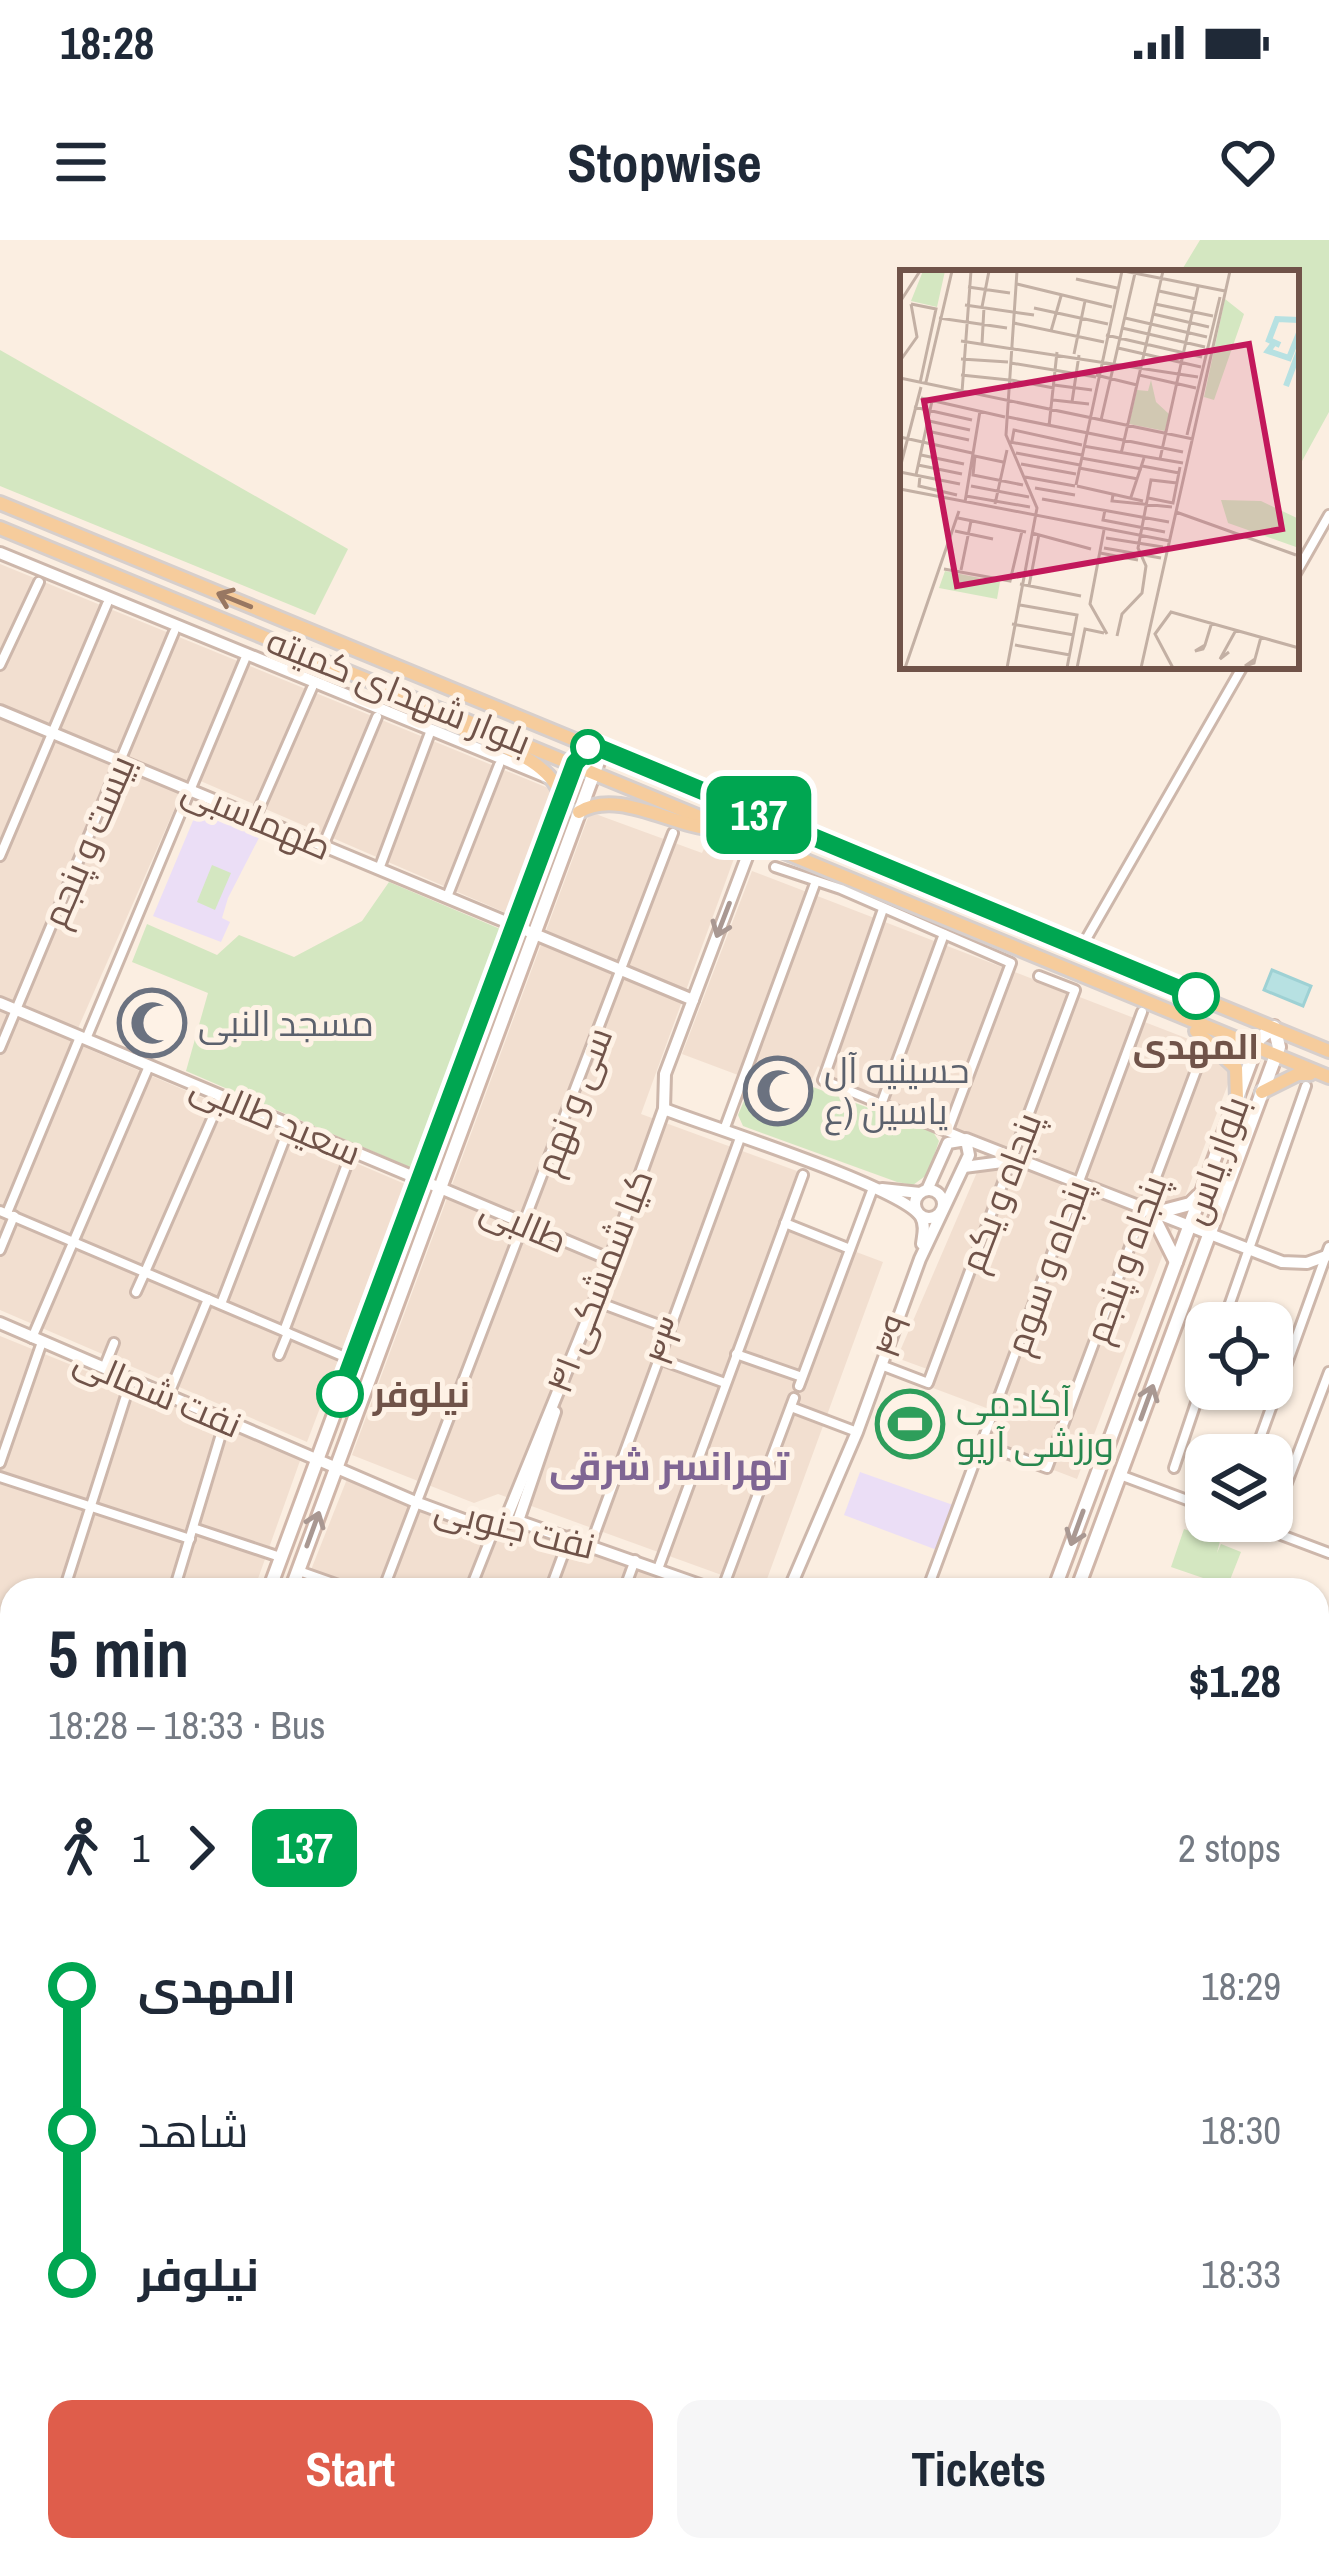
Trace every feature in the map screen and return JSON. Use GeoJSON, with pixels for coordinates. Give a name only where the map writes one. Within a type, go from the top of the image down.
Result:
{"type":"FeatureCollection","features":[{"type":"Feature","properties":{"kind":"main road","name":"بلوار شهدای کمیته"},"geometry":{"type":"LineString","coordinates":[[0,503],[1329,1051]]}},
{"type":"Feature","properties":{"kind":"main road","name":"بلوار شهدای کمیته"},"geometry":{"type":"LineString","coordinates":[[0,528],[595,771],[1273,1062],[1326,1076]]}},
{"type":"Feature","properties":{"kind":"main road"},"geometry":{"type":"LineString","coordinates":[[418,701],[444,722],[538,766],[557,782],[562,798]]}},
{"type":"Feature","properties":{"kind":"main road"},"geometry":{"type":"LineString","coordinates":[[274,1578],[575,763],[592,745],[599,759],[595,771],[295,1578]]}},
{"type":"Feature","properties":{"kind":"main road"},"geometry":{"type":"LineString","coordinates":[[578,812],[611,804],[676,825],[727,830]]}},
{"type":"Feature","properties":{"kind":"main road"},"geometry":{"type":"LineString","coordinates":[[1186,1022],[1236,1068],[1237,1099]]}},
{"type":"Feature","properties":{"kind":"main road","name":"بلوار یاس"},"geometry":{"type":"LineString","coordinates":[[1058,1578],[1254,1054],[1274,1027]]}},
{"type":"Feature","properties":{"kind":"main road","name":"بلوار یاس"},"geometry":{"type":"LineString","coordinates":[[1082,1578],[1279,1047],[1274,1027]]}},
{"type":"Feature","properties":{"kind":"main road"},"geometry":{"type":"LineString","coordinates":[[1262,1092],[1298,1074],[1326,1076]]}},
{"type":"Feature","properties":{"kind":"main road"},"geometry":{"type":"LineString","coordinates":[[1176,1262],[1148,1212],[1190,1204],[1203,1190]]}},
{"type":"Feature","properties":{"kind":"main road"},"geometry":{"type":"LineString","coordinates":[[1100,1466],[1120,1474]]}},
{"type":"Feature","properties":{"kind":"street"},"geometry":{"type":"LineString","coordinates":[[1299,568],[1329,515]]}},
{"type":"Feature","properties":{"kind":"street"},"geometry":{"type":"LineString","coordinates":[[0,553],[557,782]]}},
{"type":"Feature","properties":{"kind":"street"},"geometry":{"type":"LineString","coordinates":[[0,665],[39,581]]}},
{"type":"Feature","properties":{"kind":"street"},"geometry":{"type":"LineString","coordinates":[[0,856],[107,604]]}},
{"type":"Feature","properties":{"kind":"street","name":"بیست و پنجم"},"geometry":{"type":"LineString","coordinates":[[0,1048],[174,632]]}},
{"type":"Feature","properties":{"kind":"street"},"geometry":{"type":"LineString","coordinates":[[0,1250],[7,1213],[245,659]]}},
{"type":"Feature","properties":{"kind":"street"},"geometry":{"type":"LineString","coordinates":[[1080,950],[1241,669]]}},
{"type":"Feature","properties":{"kind":"street"},"geometry":{"type":"LineString","coordinates":[[256,818],[312,688]]}},
{"type":"Feature","properties":{"kind":"street","name":"طهماسبی"},"geometry":{"type":"LineString","coordinates":[[0,711],[533,933]]}},
{"type":"Feature","properties":{"kind":"street"},"geometry":{"type":"LineString","coordinates":[[323,846],[377,717]]}},
{"type":"Feature","properties":{"kind":"street"},"geometry":{"type":"LineString","coordinates":[[379,869],[432,730]]}},
{"type":"Feature","properties":{"kind":"street"},"geometry":{"type":"LineString","coordinates":[[447,897],[499,765]]}},
{"type":"Feature","properties":{"kind":"street","name":"سی و نهم"},"geometry":{"type":"LineString","coordinates":[[388,1578],[673,833]]}},
{"type":"Feature","properties":{"kind":"street","name":"۴۱ کیا شمشکی"},"geometry":{"type":"LineString","coordinates":[[507,1520],[595,1301],[664,1109],[665,1074],[753,841]]}},
{"type":"Feature","properties":{"kind":"street"},"geometry":{"type":"LineString","coordinates":[[775,867],[1010,960],[949,1130]]}},
{"type":"Feature","properties":{"kind":"street"},"geometry":{"type":"LineString","coordinates":[[723,1132],[816,881]]}},
{"type":"Feature","properties":{"kind":"street"},"geometry":{"type":"LineString","coordinates":[[883,909],[825,1066],[826,1085],[882,1102],[1012,1161],[1247,1249],[1295,1264],[1328,1253]]}},
{"type":"Feature","properties":{"kind":"street"},"geometry":{"type":"LineString","coordinates":[[533,933],[693,1000]]}},
{"type":"Feature","properties":{"kind":"street"},"geometry":{"type":"LineString","coordinates":[[882,1102],[944,934]]}},
{"type":"Feature","properties":{"kind":"street","name":"پنجاه و یکم"},"geometry":{"type":"LineString","coordinates":[[881,1365],[928,1383],[1075,990],[1039,976]]}},
{"type":"Feature","properties":{"kind":"street","name":"سعید طالبی"},"geometry":{"type":"LineString","coordinates":[[0,1003],[439,1188]]}},
{"type":"Feature","properties":{"kind":"street","name":"پنجاه و سوم"},"geometry":{"type":"LineString","coordinates":[[932,1578],[1142,1012]]}},
{"type":"Feature","properties":{"kind":"street","name":"پنجاه و پنجم"},"geometry":{"type":"LineString","coordinates":[[982,1444],[1047,1468],[1148,1212],[1204,1049]]}},
{"type":"Feature","properties":{"kind":"street"},"geometry":{"type":"LineString","coordinates":[[0,1463],[37,1340],[149,1066]]}},
{"type":"Feature","properties":{"kind":"street"},"geometry":{"type":"LineString","coordinates":[[1229,1302],[1306,1086]]}},
{"type":"Feature","properties":{"kind":"street"},"geometry":{"type":"LineString","coordinates":[[136,1292],[222,1096]]}},
{"type":"Feature","properties":{"kind":"street"},"geometry":{"type":"LineString","coordinates":[[664,1109],[873,1188],[932,1218],[943,1209],[940,1195],[873,1188]]}},
{"type":"Feature","properties":{"kind":"street"},"geometry":{"type":"LineString","coordinates":[[221,1304],[290,1125]]}},
{"type":"Feature","properties":{"kind":"street","name":"۴۳"},"geometry":{"type":"LineString","coordinates":[[591,1544],[740,1138]]}},
{"type":"Feature","properties":{"kind":"street"},"geometry":{"type":"LineString","coordinates":[[920,1259],[924,1224],[919,1213],[924,1191],[948,1143],[963,1138]]}},
{"type":"Feature","properties":{"kind":"street","name":"۴۹"},"geometry":{"type":"LineString","coordinates":[[797,1578],[857,1432],[920,1259],[970,1152],[963,1138]]}},
{"type":"Feature","properties":{"kind":"street"},"geometry":{"type":"LineString","coordinates":[[279,1355],[352,1151]]}},
{"type":"Feature","properties":{"kind":"street"},"geometry":{"type":"LineString","coordinates":[[961,1168],[983,1160],[1012,1161]]}},
{"type":"Feature","properties":{"kind":"street"},"geometry":{"type":"LineString","coordinates":[[658,1569],[803,1174]]}},
{"type":"Feature","properties":{"kind":"street","name":"طالبی"},"geometry":{"type":"LineString","coordinates":[[439,1188],[609,1259]]}},
{"type":"Feature","properties":{"kind":"street"},"geometry":{"type":"LineString","coordinates":[[736,1354],[800,1382],[873,1188]]}},
{"type":"Feature","properties":{"kind":"street"},"geometry":{"type":"LineString","coordinates":[[7,1213],[352,1360]]}},
{"type":"Feature","properties":{"kind":"street"},"geometry":{"type":"LineString","coordinates":[[784,1222],[850,1249]]}},
{"type":"Feature","properties":{"kind":"street"},"geometry":{"type":"LineString","coordinates":[[1262,1434],[1328,1253]]}},
{"type":"Feature","properties":{"kind":"street"},"geometry":{"type":"LineString","coordinates":[[168,1396],[208,1299]]}},
{"type":"Feature","properties":{"kind":"street"},"geometry":{"type":"LineString","coordinates":[[595,1301],[670,1329]]}},
{"type":"Feature","properties":{"kind":"street","name":"نفت شمالی"},"geometry":{"type":"LineString","coordinates":[[0,1323],[317,1460]]}},
{"type":"Feature","properties":{"kind":"street"},"geometry":{"type":"LineString","coordinates":[[104,1368],[114,1343]]}},
{"type":"Feature","properties":{"kind":"street"},"geometry":{"type":"LineString","coordinates":[[659,1359],[726,1383]]}},
{"type":"Feature","properties":{"kind":"street"},"geometry":{"type":"LineString","coordinates":[[1293,1467],[1329,1372]]}},
{"type":"Feature","properties":{"kind":"street"},"geometry":{"type":"LineString","coordinates":[[68,1578],[131,1380]]}},
{"type":"Feature","properties":{"kind":"street"},"geometry":{"type":"LineString","coordinates":[[714,1578],[792,1402],[857,1432]]}},
{"type":"Feature","properties":{"kind":"street"},"geometry":{"type":"LineString","coordinates":[[1174,1468],[1194,1410]]}},
{"type":"Feature","properties":{"kind":"street"},"geometry":{"type":"LineString","coordinates":[[178,1578],[226,1421]]}},
{"type":"Feature","properties":{"kind":"street","name":"نفت جنوبی"},"geometry":{"type":"LineString","coordinates":[[317,1460],[472,1522],[507,1520],[570,1536],[681,1578]]}},
{"type":"Feature","properties":{"kind":"street"},"geometry":{"type":"LineString","coordinates":[[1120,1474],[1185,1499]]}},
{"type":"Feature","properties":{"kind":"street"},"geometry":{"type":"LineString","coordinates":[[0,1477],[281,1558]]}},
{"type":"Feature","properties":{"kind":"street"},"geometry":{"type":"LineString","coordinates":[[476,1578],[507,1520]]}},
{"type":"Feature","properties":{"kind":"street"},"geometry":{"type":"LineString","coordinates":[[554,1578],[570,1536]]}},
{"type":"Feature","properties":{"kind":"street"},"geometry":{"type":"LineString","coordinates":[[1293,1539],[1329,1553]]}},
{"type":"Feature","properties":{"kind":"street"},"geometry":{"type":"LineString","coordinates":[[628,1578],[635,1560]]}},
{"type":"Feature","properties":{"kind":"street"},"geometry":{"type":"LineString","coordinates":[[298,1571],[318,1578]]}},
{"type":"Feature","properties":{"kind":"shaded area"},"geometry":{"type":"Polygon","coordinates":[[[0,564],[553,790],[506,913],[189,776],[72,1042],[405,1184],[307,1442],[0,1310],[0,564]]]}},
{"type":"Feature","properties":{"kind":"shaded area"},"geometry":{"type":"Polygon","coordinates":[[[200,804],[263,830],[228,898],[222,918],[230,922],[221,942],[153,916],[200,804]]]}},
{"type":"Feature","properties":{"kind":"shaded area"},"geometry":{"type":"Polygon","coordinates":[[[590,812],[702,853],[707,842],[736,853],[641,1114],[797,1171],[779,1223],[883,1262],[767,1578],[730,1578],[498,1494],[474,1503],[352,1455],[590,812]]]}},
{"type":"Feature","properties":{"kind":"shaded area"},"geometry":{"type":"Polygon","coordinates":[[[752,871],[1238,1058],[1077,1479],[986,1444],[997,1412],[933,1388],[938,1373],[897,1358],[990,1142],[833,1081],[818,1066],[799,1109],[735,1088],[738,1075],[682,1054],[752,871]]]}},
{"type":"Feature","properties":{"kind":"shaded area"},"geometry":{"type":"Polygon","coordinates":[[[0,1336],[301,1458],[258,1578],[0,1578],[0,1336]]]}},
{"type":"Feature","properties":{"kind":"shaded area"},"geometry":{"type":"Polygon","coordinates":[[[860,1472],[953,1505],[937,1550],[844,1515],[860,1472]]]}},
{"type":"Feature","properties":{"kind":"shaded area"},"geometry":{"type":"Polygon","coordinates":[[[349,1474],[502,1535],[512,1518],[663,1578],[308,1578],[349,1474]]]}},
{"type":"Feature","properties":{"kind":"green space"},"geometry":{"type":"Polygon","coordinates":[[[1200,240],[1329,240],[1329,412],[1299,467],[1299,270],[1182,270],[1200,240]]]}},
{"type":"Feature","properties":{"kind":"green space"},"geometry":{"type":"Polygon","coordinates":[[[0,350],[348,549],[315,615],[0,486],[0,350]]]}},
{"type":"Feature","properties":{"kind":"green space"},"geometry":{"type":"Polygon","coordinates":[[[212,865],[231,873],[215,910],[197,902],[212,865]]]}},
{"type":"Feature","properties":{"kind":"green space"},"geometry":{"type":"Polygon","coordinates":[[[389,882],[505,931],[416,1170],[186,1071],[208,993],[132,962],[147,924],[217,955],[239,935],[294,957],[362,921],[389,882]]]}},
{"type":"Feature","properties":{"kind":"green space"},"geometry":{"type":"Polygon","coordinates":[[[813,1087],[933,1132],[939,1141],[928,1174],[913,1185],[897,1182],[743,1126],[738,1115],[746,1096],[803,1113],[813,1087]]]}},
{"type":"Feature","properties":{"kind":"green space"},"geometry":{"type":"Polygon","coordinates":[[[1184,1529],[1185,1542],[1220,1542],[1217,1553],[1221,1544],[1241,1552],[1231,1578],[1203,1578],[1171,1567],[1184,1529]]]}},
{"type":"Feature","properties":{"kind":"water"},"geometry":{"type":"Polygon","coordinates":[[[1272,970],[1311,986],[1303,1006],[1264,990],[1272,970]]]}},
{"type":"Feature","properties":{"kind":"bus line","name":"137"},"geometry":{"type":"LineString","coordinates":[[340,1394],[575,763],[579,753],[592,745],[1196,996]]}},
{"type":"Feature","properties":{"kind":"place","name":"المهدی"},"geometry":{"type":"Point","coordinates":[1196,996]}},
{"type":"Feature","properties":{"kind":"place","name":"مسجد النبی"},"geometry":{"type":"Point","coordinates":[152,1023]}},
{"type":"Feature","properties":{"kind":"place","name":"حسینیه آل یاسین (ع"},"geometry":{"type":"Point","coordinates":[778,1091]}},
{"type":"Feature","properties":{"kind":"place","name":"نیلوفر"},"geometry":{"type":"Point","coordinates":[340,1394]}},
{"type":"Feature","properties":{"kind":"place","name":"آکادمی ورزشی آریو"},"geometry":{"type":"Point","coordinates":[910,1424]}},
{"type":"Feature","properties":{"kind":"district","name":"تهرانسر شرقی"},"geometry":{"type":"Point","coordinates":[669,1466]}}]}
